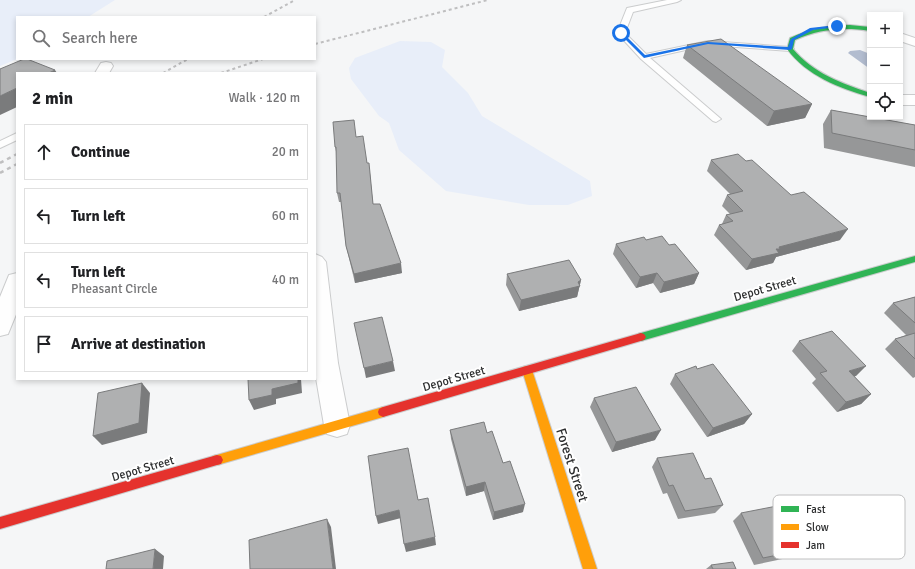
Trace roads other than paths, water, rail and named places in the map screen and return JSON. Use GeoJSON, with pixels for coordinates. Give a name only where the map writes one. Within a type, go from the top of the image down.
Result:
{"type":"FeatureCollection","features":[{"type":"Feature","properties":{"kind":"main road"},"geometry":{"type":"LineString","coordinates":[[867,29],[847,26],[812,29],[792,39],[790,49],[793,54],[807,67],[819,75],[867,94]]}},
{"type":"Feature","properties":{"kind":"main road","name":"Depot Street"},"geometry":{"type":"LineString","coordinates":[[0,523],[915,259]]}},
{"type":"Feature","properties":{"kind":"main road","name":"Forest Street"},"geometry":{"type":"LineString","coordinates":[[527,370],[590,569]]}},
{"type":"Feature","properties":{"kind":"street"},"geometry":{"type":"LineString","coordinates":[[903,38],[915,42]]}},
{"type":"Feature","properties":{"kind":"street"},"geometry":{"type":"LineString","coordinates":[[903,100],[915,100]]}},
{"type":"Feature","properties":{"kind":"street"},"geometry":{"type":"LineString","coordinates":[[316,271],[326,363],[337,425]]}},
{"type":"Feature","properties":{"kind":"street"},"geometry":{"type":"LineString","coordinates":[[0,327],[16,284]]}},
{"type":"Feature","properties":{"kind":"lane"},"geometry":{"type":"LineString","coordinates":[[677,0],[630,10],[621,33],[644,57],[716,118]]}},
{"type":"Feature","properties":{"kind":"lane"},"geometry":{"type":"LineString","coordinates":[[644,57],[708,43],[790,49]]}},
{"type":"Feature","properties":{"kind":"lane"},"geometry":{"type":"LineString","coordinates":[[0,144],[16,136]]}},
{"type":"Feature","properties":{"kind":"water"},"geometry":{"type":"Polygon","coordinates":[[[860,50],[867,53],[867,67],[848,53],[850,51],[860,50]]]}},
{"type":"Feature","properties":{"kind":"railway"},"geometry":{"type":"LineString","coordinates":[[266,16],[295,0]]}},
{"type":"Feature","properties":{"kind":"railway"},"geometry":{"type":"LineString","coordinates":[[316,44],[488,0]]}},
{"type":"Feature","properties":{"kind":"railway"},"geometry":{"type":"LineString","coordinates":[[165,72],[186,60]]}},
{"type":"Feature","properties":{"kind":"railway"},"geometry":{"type":"LineString","coordinates":[[224,72],[260,60]]}},
{"type":"Feature","properties":{"kind":"railway"},"geometry":{"type":"LineString","coordinates":[[0,163],[16,155]]}},
{"type":"Feature","properties":{"kind":"railway"},"geometry":{"type":"LineString","coordinates":[[0,173],[16,165]]}}]}
